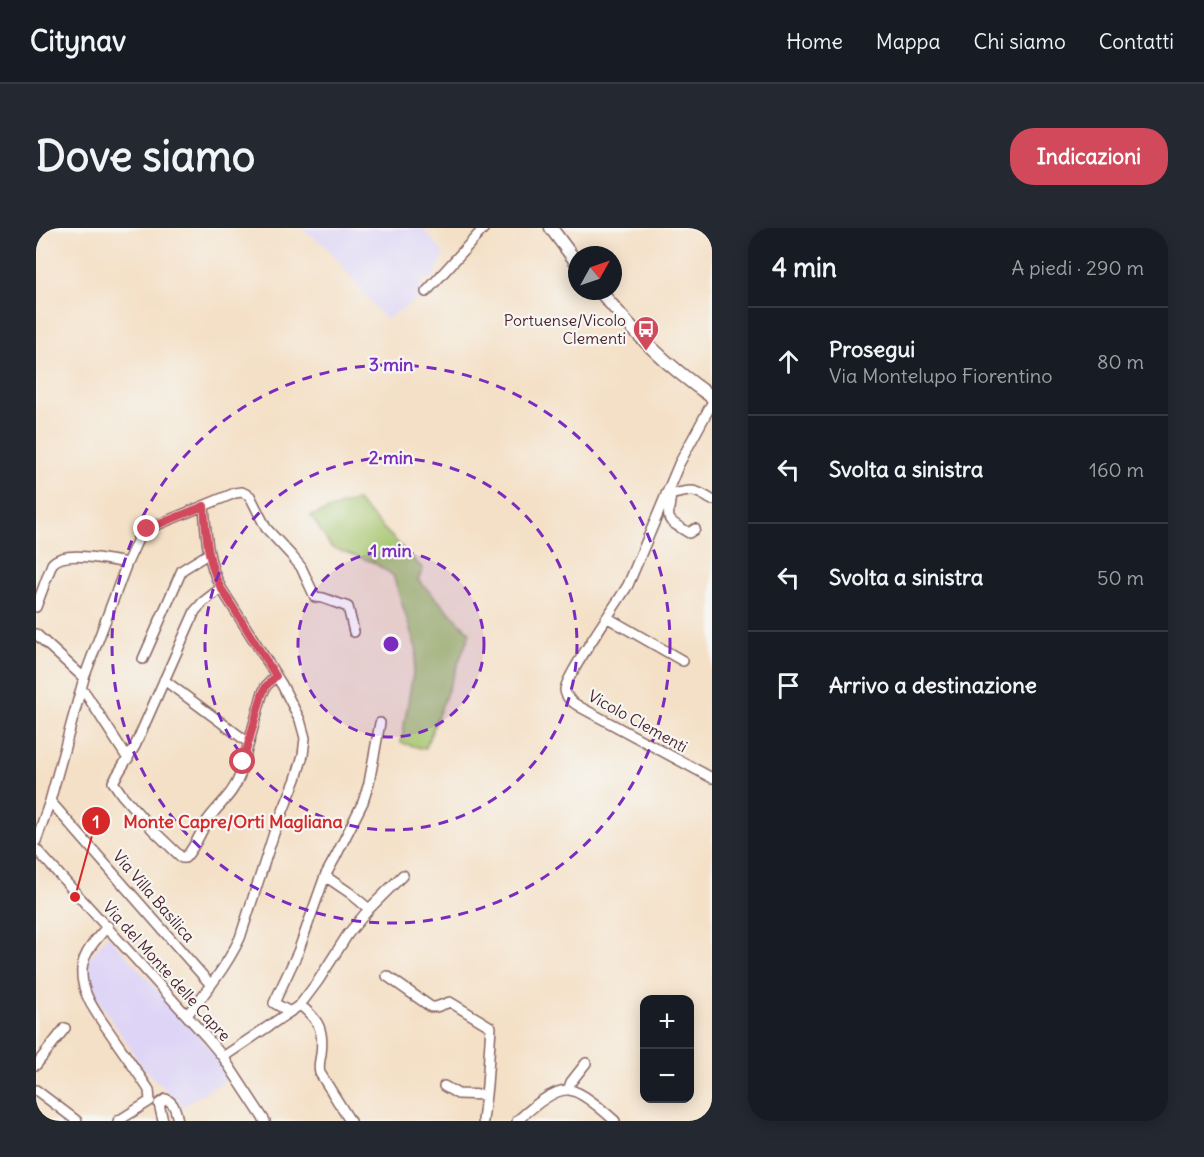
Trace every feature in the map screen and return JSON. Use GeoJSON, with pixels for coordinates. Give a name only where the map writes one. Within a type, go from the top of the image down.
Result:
{"type":"FeatureCollection","features":[{"type":"Feature","properties":{"kind":"main road"},"geometry":{"type":"LineString","coordinates":[[551,228],[568,251]]}},
{"type":"Feature","properties":{"kind":"main road"},"geometry":{"type":"LineString","coordinates":[[608,300],[649,346],[679,373],[712,396]]}},
{"type":"Feature","properties":{"kind":"street"},"geometry":{"type":"LineString","coordinates":[[426,292],[484,228]]}},
{"type":"Feature","properties":{"kind":"street","name":"Vicolo Clementi"},"geometry":{"type":"LineString","coordinates":[[712,403],[679,464],[669,495],[628,585],[581,658],[566,686],[567,696],[580,707],[712,778]]}},
{"type":"Feature","properties":{"kind":"street"},"geometry":{"type":"LineString","coordinates":[[695,530],[689,533],[670,521],[668,518],[669,495],[691,490],[712,500]]}},
{"type":"Feature","properties":{"kind":"street"},"geometry":{"type":"LineString","coordinates":[[36,841],[50,801],[84,678],[127,562],[139,537],[147,529],[237,492],[248,494],[266,528],[305,574],[315,597],[348,607],[354,632]]}},
{"type":"Feature","properties":{"kind":"street"},"geometry":{"type":"LineString","coordinates":[[187,1015],[228,961],[240,938],[274,833],[296,779],[305,738],[302,725],[276,676],[214,574],[208,554],[204,506]]}},
{"type":"Feature","properties":{"kind":"street"},"geometry":{"type":"LineString","coordinates":[[143,659],[182,570],[208,554]]}},
{"type":"Feature","properties":{"kind":"street"},"geometry":{"type":"LineString","coordinates":[[36,608],[52,564],[56,559],[79,557],[127,562]]}},
{"type":"Feature","properties":{"kind":"street"},"geometry":{"type":"LineString","coordinates":[[221,588],[197,608],[139,737],[128,759],[114,778],[114,784],[153,830],[184,859],[191,852],[211,816],[237,783],[262,695],[266,686],[276,676]]}},
{"type":"Feature","properties":{"kind":"street"},"geometry":{"type":"LineString","coordinates":[[608,618],[684,661]]}},
{"type":"Feature","properties":{"kind":"street"},"geometry":{"type":"LineString","coordinates":[[36,634],[84,678]]}},
{"type":"Feature","properties":{"kind":"street"},"geometry":{"type":"LineString","coordinates":[[164,680],[249,743]]}},
{"type":"Feature","properties":{"kind":"street"},"geometry":{"type":"LineString","coordinates":[[81,689],[128,759]]}},
{"type":"Feature","properties":{"kind":"street"},"geometry":{"type":"LineString","coordinates":[[290,1012],[274,1003],[298,952],[325,876],[363,802],[369,783],[380,723]]}},
{"type":"Feature","properties":{"kind":"street","name":"Via Villa Basilica"},"geometry":{"type":"LineString","coordinates":[[50,801],[211,985]]}},
{"type":"Feature","properties":{"kind":"street","name":"Via del Monte delle Capre"},"geometry":{"type":"LineString","coordinates":[[36,849],[187,1015],[222,1057],[265,1121]]}},
{"type":"Feature","properties":{"kind":"street"},"geometry":{"type":"LineString","coordinates":[[222,1057],[300,1005],[348,934],[403,875]]}},
{"type":"Feature","properties":{"kind":"street"},"geometry":{"type":"LineString","coordinates":[[325,876],[369,909]]}},
{"type":"Feature","properties":{"kind":"street"},"geometry":{"type":"LineString","coordinates":[[108,926],[98,936],[84,958],[81,972],[84,988],[92,1006],[149,1090],[150,1101],[118,1121]]}},
{"type":"Feature","properties":{"kind":"street"},"geometry":{"type":"LineString","coordinates":[[387,976],[431,1006],[436,1007],[450,1002],[491,1027],[483,1121]]}},
{"type":"Feature","properties":{"kind":"street"},"geometry":{"type":"LineString","coordinates":[[300,1005],[320,1026],[322,1046],[318,1065],[320,1073],[350,1121]]}},
{"type":"Feature","properties":{"kind":"street"},"geometry":{"type":"LineString","coordinates":[[36,1065],[65,1029]]}},
{"type":"Feature","properties":{"kind":"street"},"geometry":{"type":"LineString","coordinates":[[568,1090],[571,1082],[586,1063]]}},
{"type":"Feature","properties":{"kind":"street"},"geometry":{"type":"LineString","coordinates":[[444,1086],[458,1094],[486,1095]]}},
{"type":"Feature","properties":{"kind":"street"},"geometry":{"type":"LineString","coordinates":[[36,1090],[64,1117],[77,1121]]}},
{"type":"Feature","properties":{"kind":"street"},"geometry":{"type":"LineString","coordinates":[[517,1121],[558,1092],[568,1090],[583,1096],[613,1120]]}},
{"type":"Feature","properties":{"kind":"street"},"geometry":{"type":"LineString","coordinates":[[163,1121],[159,1104],[166,1099],[174,1106],[178,1121]]}},
{"type":"Feature","properties":{"kind":"shaded area"},"geometry":{"type":"Polygon","coordinates":[[[301,228],[423,228],[444,255],[433,278],[429,280],[425,278],[419,285],[424,295],[385,320],[327,247],[301,228]]]}},
{"type":"Feature","properties":{"kind":"shaded area"},"geometry":{"type":"Polygon","coordinates":[[[108,935],[214,1053],[229,1078],[183,1106],[143,1068],[97,998],[88,975],[88,959],[108,935]]]}},
{"type":"Feature","properties":{"kind":"green space"},"geometry":{"type":"Polygon","coordinates":[[[356,500],[423,569],[418,580],[470,633],[425,749],[401,743],[417,651],[393,575],[373,562],[331,547],[311,516],[356,500]]]}},
{"type":"Feature","properties":{"kind":"place","name":"Portuense/Vicolo Clementi"},"geometry":{"type":"Point","coordinates":[646,352]}},
{"type":"Feature","properties":{"kind":"place","name":"Monte Capre/Orti Magliana"},"geometry":{"type":"Point","coordinates":[75,897]}},
{"type":"Feature","properties":{"kind":"route"},"geometry":{"type":"LineString","coordinates":[[147,529],[204,506],[208,554],[214,574],[276,676],[266,686],[257,708],[243,762]]}}]}
